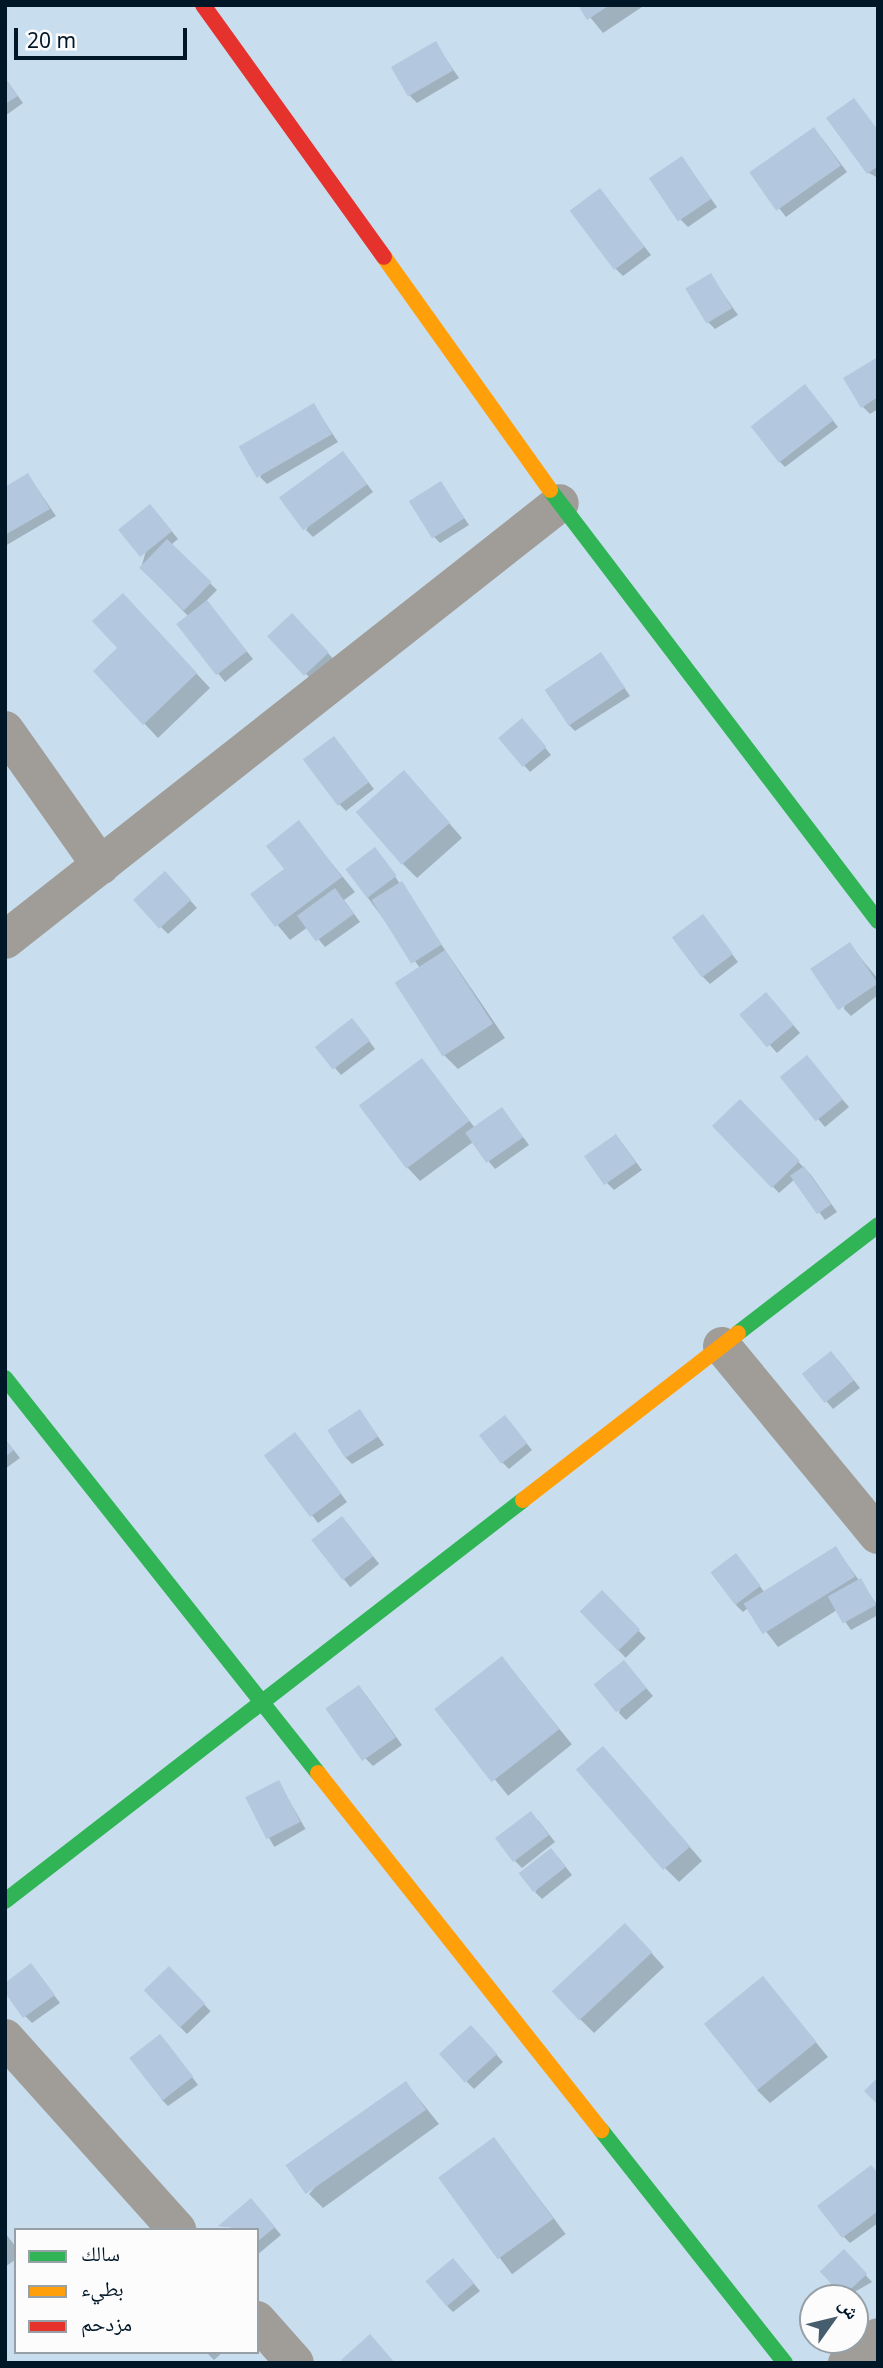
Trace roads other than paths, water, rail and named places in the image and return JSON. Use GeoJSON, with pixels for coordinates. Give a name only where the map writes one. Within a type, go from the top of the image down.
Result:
{"type":"FeatureCollection","features":[{"type":"Feature","properties":{"kind":"street"},"geometry":{"type":"LineString","coordinates":[[203,5],[560,503],[878,921]]}},
{"type":"Feature","properties":{"kind":"street"},"geometry":{"type":"LineString","coordinates":[[5,940],[560,503]]}},
{"type":"Feature","properties":{"kind":"street"},"geometry":{"type":"LineString","coordinates":[[5,730],[101,866]]}},
{"type":"Feature","properties":{"kind":"street"},"geometry":{"type":"LineString","coordinates":[[5,1901],[878,1226]]}},
{"type":"Feature","properties":{"kind":"street"},"geometry":{"type":"LineString","coordinates":[[722,1346],[878,1535]]}},
{"type":"Feature","properties":{"kind":"street"},"geometry":{"type":"LineString","coordinates":[[5,1378],[264,1699],[785,2363]]}},
{"type":"Feature","properties":{"kind":"street"},"geometry":{"type":"LineString","coordinates":[[5,2038],[175,2228]]}},
{"type":"Feature","properties":{"kind":"street"},"geometry":{"type":"LineString","coordinates":[[259,2322],[295,2363]]}},
{"type":"Feature","properties":{"kind":"street"},"geometry":{"type":"LineString","coordinates":[[848,2363],[878,2337]]}}]}
